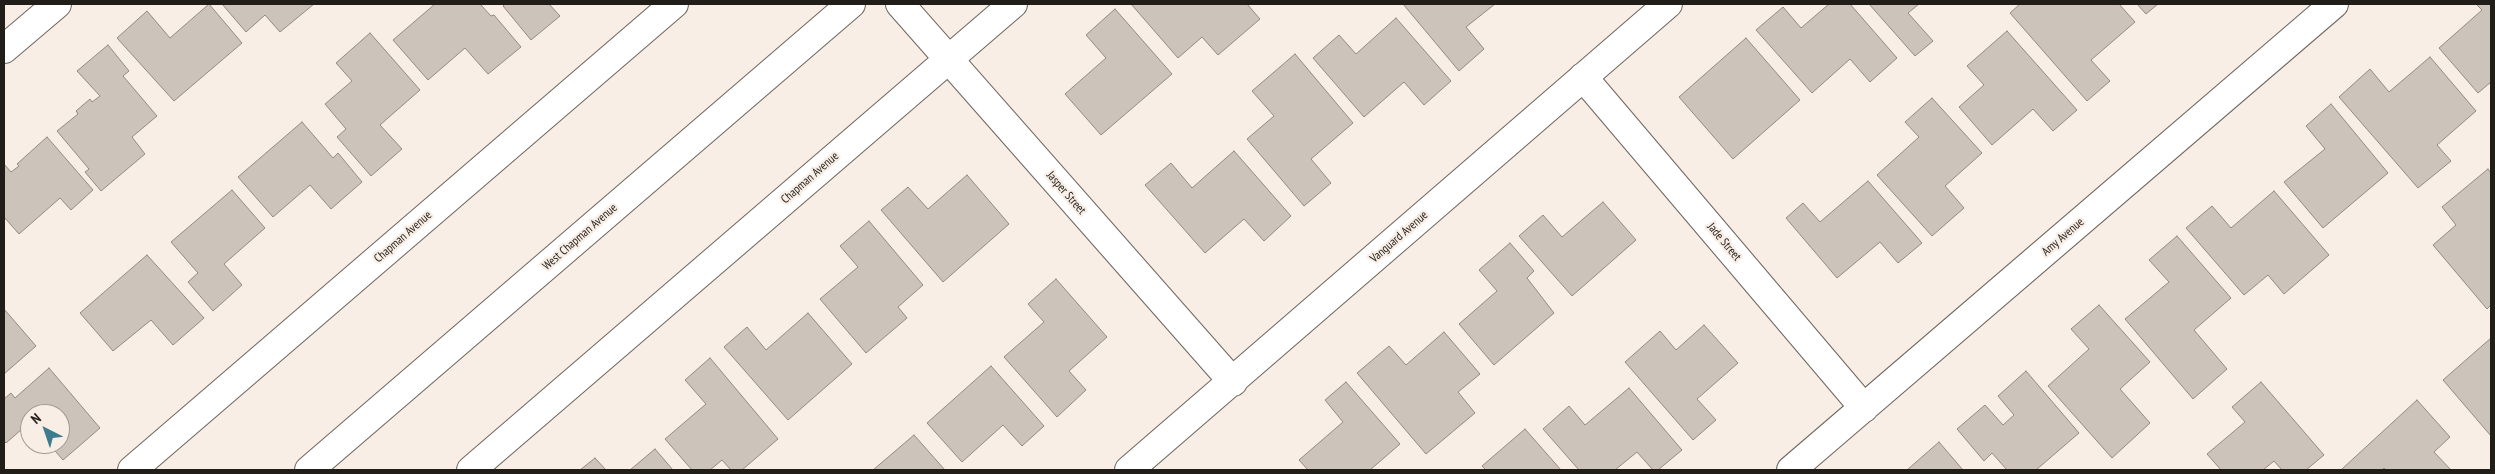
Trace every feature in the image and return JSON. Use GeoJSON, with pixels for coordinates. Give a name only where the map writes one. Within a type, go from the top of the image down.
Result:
{"type":"FeatureCollection","features":[{"type":"Feature","properties":{"kind":"street"},"geometry":{"type":"LineString","coordinates":[[4,49],[57,4]]}},
{"type":"Feature","properties":{"kind":"street","name":"Chapman Avenue"},"geometry":{"type":"LineString","coordinates":[[132,470],[674,4]]}},
{"type":"Feature","properties":{"kind":"street","name":"West Chapman Avenue"},"geometry":{"type":"LineString","coordinates":[[309,470],[851,4]]}},
{"type":"Feature","properties":{"kind":"street","name":"Jasper Street"},"geometry":{"type":"LineString","coordinates":[[900,4],[1233,382]]}},
{"type":"Feature","properties":{"kind":"street","name":"Chapman Avenue"},"geometry":{"type":"LineString","coordinates":[[471,470],[1013,4]]}},
{"type":"Feature","properties":{"kind":"street","name":"Vanguard Avenue"},"geometry":{"type":"LineString","coordinates":[[1129,470],[1668,4]]}},
{"type":"Feature","properties":{"kind":"street","name":"Amy Avenue"},"geometry":{"type":"LineString","coordinates":[[1791,470],[2334,4]]}},
{"type":"Feature","properties":{"kind":"street","name":"Jade Street"},"geometry":{"type":"LineString","coordinates":[[1583,77],[1864,408]]}},
{"type":"Feature","properties":{"kind":"building"},"geometry":{"type":"Polygon","coordinates":[[[209,4],[242,43],[174,101],[117,38],[147,11],[170,38],[209,4]]]}},
{"type":"Feature","properties":{"kind":"building"},"geometry":{"type":"Polygon","coordinates":[[[222,4],[314,4],[280,32],[265,15],[246,32],[222,4]]]}},
{"type":"Feature","properties":{"kind":"building"},"geometry":{"type":"Polygon","coordinates":[[[435,4],[480,4],[491,16],[494,15],[521,47],[488,74],[465,48],[428,80],[393,40],[435,4]]]}},
{"type":"Feature","properties":{"kind":"building"},"geometry":{"type":"Polygon","coordinates":[[[505,4],[549,4],[560,16],[531,40],[503,6],[505,4]]]}},
{"type":"Feature","properties":{"kind":"building"},"geometry":{"type":"Polygon","coordinates":[[[1131,4],[1247,4],[1260,19],[1218,55],[1202,37],[1178,58],[1131,4]]]}},
{"type":"Feature","properties":{"kind":"building"},"geometry":{"type":"Polygon","coordinates":[[[1403,4],[1495,4],[1466,27],[1484,49],[1459,71],[1403,4]]]}},
{"type":"Feature","properties":{"kind":"building"},"geometry":{"type":"Polygon","coordinates":[[[1829,4],[1850,4],[1897,58],[1870,82],[1850,59],[1812,93],[1756,30],[1783,7],[1801,28],[1829,4]]]}},
{"type":"Feature","properties":{"kind":"building"},"geometry":{"type":"Polygon","coordinates":[[[1869,4],[1919,4],[1908,13],[1933,41],[1915,56],[1869,4]]]}},
{"type":"Feature","properties":{"kind":"building"},"geometry":{"type":"Polygon","coordinates":[[[2020,4],[2119,4],[2135,22],[2091,60],[2110,81],[2087,101],[2010,13],[2020,4]]]}},
{"type":"Feature","properties":{"kind":"building"},"geometry":{"type":"Polygon","coordinates":[[[2137,4],[2158,4],[2146,14],[2137,4]]]}},
{"type":"Feature","properties":{"kind":"building"},"geometry":{"type":"Polygon","coordinates":[[[2476,4],[2491,4],[2491,82],[2478,93],[2439,48],[2482,10],[2476,4]]]}},
{"type":"Feature","properties":{"kind":"building"},"geometry":{"type":"Polygon","coordinates":[[[1115,9],[1172,74],[1101,135],[1065,94],[1106,58],[1086,35],[1115,9]]]}},
{"type":"Feature","properties":{"kind":"building"},"geometry":{"type":"Polygon","coordinates":[[[1396,18],[1451,81],[1424,105],[1404,82],[1364,117],[1313,58],[1339,35],[1356,54],[1396,18]]]}},
{"type":"Feature","properties":{"kind":"building"},"geometry":{"type":"Polygon","coordinates":[[[2007,31],[2077,110],[2053,131],[2033,109],[1992,145],[1959,107],[1984,85],[1967,66],[2007,31]]]}},
{"type":"Feature","properties":{"kind":"building"},"geometry":{"type":"Polygon","coordinates":[[[370,33],[420,90],[380,125],[402,149],[371,176],[337,137],[346,129],[325,104],[352,81],[336,63],[370,33]]]}},
{"type":"Feature","properties":{"kind":"building"},"geometry":{"type":"Polygon","coordinates":[[[1746,38],[1800,100],[1733,159],[1679,97],[1746,38]]]}},
{"type":"Feature","properties":{"kind":"building"},"geometry":{"type":"Polygon","coordinates":[[[108,45],[129,71],[123,76],[157,116],[132,137],[145,154],[101,191],[85,172],[89,169],[57,131],[78,114],[76,111],[90,99],[92,102],[100,96],[77,71],[108,45]]]}},
{"type":"Feature","properties":{"kind":"building"},"geometry":{"type":"Polygon","coordinates":[[[1295,54],[1353,123],[1311,159],[1331,183],[1304,206],[1247,139],[1274,116],[1252,91],[1295,54]]]}},
{"type":"Feature","properties":{"kind":"building"},"geometry":{"type":"Polygon","coordinates":[[[2430,57],[2476,111],[2437,145],[2451,161],[2418,188],[2339,97],[2370,69],[2389,92],[2430,57]]]}},
{"type":"Feature","properties":{"kind":"building"},"geometry":{"type":"Polygon","coordinates":[[[1932,98],[1982,153],[1945,186],[1964,208],[1932,236],[1877,175],[1919,137],[1905,122],[1932,98]]]}},
{"type":"Feature","properties":{"kind":"building"},"geometry":{"type":"Polygon","coordinates":[[[2331,104],[2388,173],[2323,228],[2284,182],[2325,149],[2306,126],[2331,104]]]}},
{"type":"Feature","properties":{"kind":"building"},"geometry":{"type":"Polygon","coordinates":[[[302,122],[333,158],[338,153],[362,182],[331,209],[310,185],[273,217],[238,177],[302,122]]]}},
{"type":"Feature","properties":{"kind":"building"},"geometry":{"type":"Polygon","coordinates":[[[47,137],[93,190],[71,210],[60,198],[19,234],[4,217],[4,164],[11,172],[19,166],[17,164],[47,137]]]}},
{"type":"Feature","properties":{"kind":"building"},"geometry":{"type":"Polygon","coordinates":[[[1234,151],[1291,216],[1264,241],[1244,219],[1205,253],[1145,185],[1171,163],[1192,188],[1234,151]]]}},
{"type":"Feature","properties":{"kind":"building"},"geometry":{"type":"Polygon","coordinates":[[[2488,169],[2491,173],[2491,305],[2487,309],[2433,245],[2456,225],[2442,207],[2488,169]]]}},
{"type":"Feature","properties":{"kind":"building"},"geometry":{"type":"Polygon","coordinates":[[[967,175],[1009,224],[943,282],[881,210],[908,187],[928,209],[967,175]]]}},
{"type":"Feature","properties":{"kind":"building"},"geometry":{"type":"Polygon","coordinates":[[[1868,181],[1922,243],[1898,263],[1880,242],[1837,278],[1786,218],[1803,203],[1820,222],[1868,181]]]}},
{"type":"Feature","properties":{"kind":"building"},"geometry":{"type":"Polygon","coordinates":[[[232,190],[265,228],[224,264],[242,285],[213,311],[188,282],[198,273],[171,242],[232,190]]]}},
{"type":"Feature","properties":{"kind":"building"},"geometry":{"type":"Polygon","coordinates":[[[2274,191],[2329,255],[2284,294],[2268,275],[2244,295],[2186,228],[2212,206],[2231,228],[2274,191]]]}},
{"type":"Feature","properties":{"kind":"building"},"geometry":{"type":"Polygon","coordinates":[[[1603,202],[1636,240],[1572,296],[1519,236],[1543,215],[1562,237],[1603,202]]]}},
{"type":"Feature","properties":{"kind":"building"},"geometry":{"type":"Polygon","coordinates":[[[869,221],[923,285],[898,307],[907,318],[866,353],[820,299],[858,267],[840,246],[869,221]]]}},
{"type":"Feature","properties":{"kind":"building"},"geometry":{"type":"Polygon","coordinates":[[[2177,236],[2231,298],[2194,330],[2227,369],[2193,399],[2125,319],[2169,282],[2149,260],[2177,236]]]}},
{"type":"Feature","properties":{"kind":"building"},"geometry":{"type":"Polygon","coordinates":[[[1510,243],[1534,271],[1527,278],[1554,313],[1494,365],[1459,324],[1497,291],[1479,270],[1510,243]]]}},
{"type":"Feature","properties":{"kind":"building"},"geometry":{"type":"Polygon","coordinates":[[[147,255],[204,318],[173,345],[151,320],[113,351],[80,313],[147,255]]]}},
{"type":"Feature","properties":{"kind":"building"},"geometry":{"type":"Polygon","coordinates":[[[1056,279],[1107,337],[1069,371],[1086,390],[1057,417],[1004,357],[1044,322],[1028,304],[1056,279]]]}},
{"type":"Feature","properties":{"kind":"building"},"geometry":{"type":"Polygon","coordinates":[[[2099,305],[2150,362],[2120,389],[2150,423],[2112,458],[2048,386],[2089,349],[2071,329],[2099,305]]]}},
{"type":"Feature","properties":{"kind":"building"},"geometry":{"type":"Polygon","coordinates":[[[4,309],[36,346],[4,374],[4,309]]]}},
{"type":"Feature","properties":{"kind":"building"},"geometry":{"type":"Polygon","coordinates":[[[808,313],[852,364],[788,420],[724,347],[747,327],[766,350],[808,313]]]}},
{"type":"Feature","properties":{"kind":"building"},"geometry":{"type":"Polygon","coordinates":[[[1704,325],[1738,363],[1697,399],[1716,420],[1693,440],[1625,362],[1660,331],[1676,350],[1704,325]]]}},
{"type":"Feature","properties":{"kind":"building"},"geometry":{"type":"Polygon","coordinates":[[[1444,332],[1480,374],[1458,392],[1475,413],[1426,454],[1357,373],[1389,346],[1406,365],[1444,332]]]}},
{"type":"Feature","properties":{"kind":"building"},"geometry":{"type":"Polygon","coordinates":[[[2491,338],[2491,436],[2443,380],[2491,338]]]}},
{"type":"Feature","properties":{"kind":"building"},"geometry":{"type":"Polygon","coordinates":[[[710,358],[778,439],[742,470],[731,470],[722,460],[710,470],[692,470],[665,439],[706,404],[685,380],[710,358]]]}},
{"type":"Feature","properties":{"kind":"building"},"geometry":{"type":"Polygon","coordinates":[[[991,366],[1044,426],[1022,446],[1003,425],[962,462],[927,423],[991,366]]]}},
{"type":"Feature","properties":{"kind":"building"},"geometry":{"type":"Polygon","coordinates":[[[49,368],[100,428],[70,454],[70,404],[20,404],[20,431],[6,443],[4,441],[4,399],[11,393],[15,398],[49,368]]]}},
{"type":"Feature","properties":{"kind":"building"},"geometry":{"type":"Polygon","coordinates":[[[2026,371],[2079,433],[2036,470],[2007,470],[1992,453],[1984,461],[1957,429],[1985,405],[2003,425],[2014,415],[1998,396],[2026,371]]]}},
{"type":"Feature","properties":{"kind":"building"},"geometry":{"type":"Polygon","coordinates":[[[1346,382],[1400,444],[1370,470],[1308,470],[1299,460],[1343,422],[1325,400],[1346,382]]]}},
{"type":"Feature","properties":{"kind":"building"},"geometry":{"type":"Polygon","coordinates":[[[2261,382],[2324,455],[2306,470],[2282,470],[2274,461],[2263,470],[2221,470],[2207,454],[2245,422],[2232,407],[2261,382]]]}},
{"type":"Feature","properties":{"kind":"building"},"geometry":{"type":"Polygon","coordinates":[[[1629,388],[1682,450],[1658,470],[1653,470],[1637,452],[1615,470],[1579,470],[1543,429],[1569,406],[1585,425],[1629,388]]]}},
{"type":"Feature","properties":{"kind":"building"},"geometry":{"type":"Polygon","coordinates":[[[2417,400],[2450,437],[2434,452],[2451,470],[2342,469],[2417,400]]]}},
{"type":"Feature","properties":{"kind":"building"},"geometry":{"type":"Polygon","coordinates":[[[1525,429],[1561,470],[1486,470],[1482,466],[1525,429]]]}},
{"type":"Feature","properties":{"kind":"building"},"geometry":{"type":"Polygon","coordinates":[[[914,435],[945,470],[873,470],[914,435]]]}},
{"type":"Feature","properties":{"kind":"building"},"geometry":{"type":"Polygon","coordinates":[[[1939,442],[1963,470],[1907,470],[1939,442]]]}},
{"type":"Feature","properties":{"kind":"building"},"geometry":{"type":"Polygon","coordinates":[[[655,449],[673,470],[630,470],[655,449]]]}},
{"type":"Feature","properties":{"kind":"building"},"geometry":{"type":"Polygon","coordinates":[[[58,454],[70,454],[63,460],[58,454]]]}},
{"type":"Feature","properties":{"kind":"building"},"geometry":{"type":"Polygon","coordinates":[[[595,458],[606,470],[580,470],[595,458]]]}}]}
